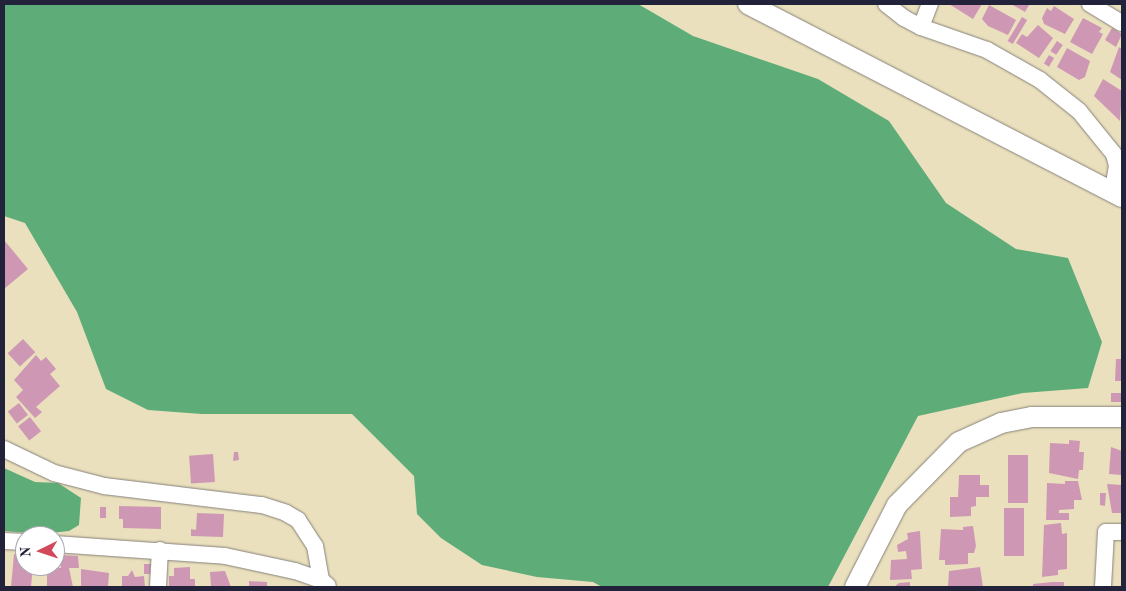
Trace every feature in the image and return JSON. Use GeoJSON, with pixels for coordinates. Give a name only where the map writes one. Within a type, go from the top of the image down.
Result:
{"type":"FeatureCollection","features":[{"type":"Feature","properties":{"kind":"street"},"geometry":{"type":"LineString","coordinates":[[748,4],[1117,195],[1117,166],[1114,154],[1079,111],[1040,80],[987,50],[921,27],[904,18],[886,4]]}},
{"type":"Feature","properties":{"kind":"street"},"geometry":{"type":"LineString","coordinates":[[921,27],[930,4]]}},
{"type":"Feature","properties":{"kind":"street"},"geometry":{"type":"LineString","coordinates":[[1090,4],[1122,23]]}},
{"type":"Feature","properties":{"kind":"street"},"geometry":{"type":"LineString","coordinates":[[855,587],[897,505],[959,442],[1000,423],[1032,417],[1122,417]]}},
{"type":"Feature","properties":{"kind":"street"},"geometry":{"type":"LineString","coordinates":[[4,449],[54,473],[104,486],[262,505],[286,513],[298,520],[316,546],[325,584]]}},
{"type":"Feature","properties":{"kind":"street"},"geometry":{"type":"LineString","coordinates":[[1103,587],[1106,532],[1122,532]]}},
{"type":"Feature","properties":{"kind":"street"},"geometry":{"type":"LineString","coordinates":[[65,545],[225,556],[294,571],[325,584]]}},
{"type":"Feature","properties":{"kind":"street"},"geometry":{"type":"LineString","coordinates":[[158,587],[160,550]]}},
{"type":"Feature","properties":{"kind":"green space"},"geometry":{"type":"Polygon","coordinates":[[[4,4],[638,4],[693,36],[818,79],[889,121],[946,203],[1016,249],[1068,258],[1102,342],[1088,388],[1023,393],[918,416],[828,587],[602,587],[593,582],[537,577],[482,565],[441,538],[417,514],[414,476],[352,414],[202,414],[148,410],[106,389],[77,312],[25,223],[4,216],[4,4]]]}},
{"type":"Feature","properties":{"kind":"green space"},"geometry":{"type":"Polygon","coordinates":[[[4,468],[35,482],[58,483],[81,498],[79,525],[69,531],[65,531],[65,526],[15,526],[15,532],[4,531],[4,468]]]}},
{"type":"Feature","properties":{"kind":"building"},"geometry":{"type":"Polygon","coordinates":[[[949,4],[982,4],[973,19],[949,4]]]}},
{"type":"Feature","properties":{"kind":"building"},"geometry":{"type":"Polygon","coordinates":[[[1011,4],[1028,4],[1029,5],[1025,12],[1011,4]]]}},
{"type":"Feature","properties":{"kind":"building"},"geometry":{"type":"Polygon","coordinates":[[[989,5],[1016,20],[1008,35],[988,26],[982,19],[989,5]]]}},
{"type":"Feature","properties":{"kind":"building"},"geometry":{"type":"Polygon","coordinates":[[[1054,6],[1074,19],[1065,34],[1044,24],[1042,18],[1047,8],[1051,11],[1054,6]]]}},
{"type":"Feature","properties":{"kind":"building"},"geometry":{"type":"Polygon","coordinates":[[[1022,17],[1027,20],[1013,44],[1008,41],[1022,17]]]}},
{"type":"Feature","properties":{"kind":"building"},"geometry":{"type":"Polygon","coordinates":[[[1083,18],[1102,28],[1099,32],[1103,34],[1092,54],[1070,42],[1083,18]]]}},
{"type":"Feature","properties":{"kind":"building"},"geometry":{"type":"Polygon","coordinates":[[[1038,25],[1053,38],[1039,58],[1016,43],[1022,34],[1027,37],[1038,25]]]}},
{"type":"Feature","properties":{"kind":"building"},"geometry":{"type":"Polygon","coordinates":[[[1112,28],[1122,34],[1116,47],[1105,40],[1112,28]]]}},
{"type":"Feature","properties":{"kind":"building"},"geometry":{"type":"Polygon","coordinates":[[[1057,41],[1063,45],[1056,55],[1050,51],[1057,41]]]}},
{"type":"Feature","properties":{"kind":"building"},"geometry":{"type":"Polygon","coordinates":[[[1119,47],[1122,49],[1122,80],[1110,72],[1119,47]]]}},
{"type":"Feature","properties":{"kind":"building"},"geometry":{"type":"Polygon","coordinates":[[[1067,48],[1090,61],[1085,77],[1079,80],[1057,67],[1067,48]]]}},
{"type":"Feature","properties":{"kind":"building"},"geometry":{"type":"Polygon","coordinates":[[[1049,55],[1054,58],[1049,67],[1044,64],[1049,55]]]}},
{"type":"Feature","properties":{"kind":"building"},"geometry":{"type":"Polygon","coordinates":[[[1103,79],[1122,91],[1120,121],[1094,96],[1103,79]]]}},
{"type":"Feature","properties":{"kind":"building"},"geometry":{"type":"Polygon","coordinates":[[[4,240],[28,269],[4,289],[4,240]]]}},
{"type":"Feature","properties":{"kind":"building"},"geometry":{"type":"Polygon","coordinates":[[[23,339],[35,352],[20,366],[8,353],[23,339]]]}},
{"type":"Feature","properties":{"kind":"building"},"geometry":{"type":"Polygon","coordinates":[[[36,355],[41,361],[46,357],[56,369],[50,374],[60,386],[36,407],[42,412],[35,418],[16,397],[23,390],[14,380],[36,355]]]}},
{"type":"Feature","properties":{"kind":"building"},"geometry":{"type":"Polygon","coordinates":[[[1116,359],[1122,359],[1122,381],[1115,381],[1116,359]]]}},
{"type":"Feature","properties":{"kind":"building"},"geometry":{"type":"Polygon","coordinates":[[[1111,393],[1122,393],[1122,402],[1111,402],[1111,393]]]}},
{"type":"Feature","properties":{"kind":"building"},"geometry":{"type":"Polygon","coordinates":[[[19,403],[28,415],[17,423],[8,411],[19,403]]]}},
{"type":"Feature","properties":{"kind":"building"},"geometry":{"type":"Polygon","coordinates":[[[30,417],[41,431],[29,440],[18,426],[30,417]]]}},
{"type":"Feature","properties":{"kind":"building"},"geometry":{"type":"Polygon","coordinates":[[[1069,440],[1080,441],[1079,452],[1084,452],[1083,470],[1079,470],[1078,479],[1049,473],[1050,443],[1069,444],[1069,440]]]}},
{"type":"Feature","properties":{"kind":"building"},"geometry":{"type":"Polygon","coordinates":[[[1111,447],[1122,451],[1122,475],[1109,474],[1111,447]]]}},
{"type":"Feature","properties":{"kind":"building"},"geometry":{"type":"Polygon","coordinates":[[[234,452],[238,452],[239,460],[233,461],[234,452]]]}},
{"type":"Feature","properties":{"kind":"building"},"geometry":{"type":"Polygon","coordinates":[[[213,454],[215,482],[191,484],[189,456],[213,454]]]}},
{"type":"Feature","properties":{"kind":"building"},"geometry":{"type":"Polygon","coordinates":[[[1008,455],[1028,455],[1028,503],[1008,503],[1008,455]]]}},
{"type":"Feature","properties":{"kind":"building"},"geometry":{"type":"Polygon","coordinates":[[[959,475],[980,475],[980,485],[989,485],[989,497],[976,497],[976,506],[971,507],[971,516],[950,517],[950,497],[958,497],[959,475]]]}},
{"type":"Feature","properties":{"kind":"building"},"geometry":{"type":"Polygon","coordinates":[[[1065,481],[1078,481],[1082,500],[1074,500],[1074,509],[1059,510],[1059,513],[1069,513],[1069,520],[1046,520],[1047,483],[1065,484],[1065,481]]]}},
{"type":"Feature","properties":{"kind":"building"},"geometry":{"type":"Polygon","coordinates":[[[1107,484],[1122,485],[1122,513],[1112,513],[1107,484]]]}},
{"type":"Feature","properties":{"kind":"building"},"geometry":{"type":"Polygon","coordinates":[[[1100,493],[1106,493],[1105,506],[1100,505],[1100,493]]]}},
{"type":"Feature","properties":{"kind":"building"},"geometry":{"type":"Polygon","coordinates":[[[119,506],[161,507],[161,529],[123,528],[123,519],[119,519],[119,506]]]}},
{"type":"Feature","properties":{"kind":"building"},"geometry":{"type":"Polygon","coordinates":[[[100,507],[106,507],[106,518],[100,518],[100,507]]]}},
{"type":"Feature","properties":{"kind":"building"},"geometry":{"type":"Polygon","coordinates":[[[1004,508],[1024,508],[1024,556],[1004,556],[1004,508]]]}},
{"type":"Feature","properties":{"kind":"building"},"geometry":{"type":"Polygon","coordinates":[[[197,513],[224,514],[223,537],[191,536],[191,529],[196,530],[197,513]]]}},
{"type":"Feature","properties":{"kind":"building"},"geometry":{"type":"Polygon","coordinates":[[[1061,523],[1062,534],[1067,533],[1067,569],[1058,570],[1058,575],[1042,577],[1044,525],[1061,523]]]}},
{"type":"Feature","properties":{"kind":"building"},"geometry":{"type":"Polygon","coordinates":[[[973,526],[976,546],[974,553],[968,553],[968,564],[945,565],[945,560],[939,560],[941,529],[963,530],[963,527],[973,526]]]}},
{"type":"Feature","properties":{"kind":"building"},"geometry":{"type":"Polygon","coordinates":[[[920,531],[922,569],[911,570],[912,579],[890,580],[891,560],[907,559],[906,551],[898,552],[897,545],[908,539],[907,533],[920,531]]]}},
{"type":"Feature","properties":{"kind":"building"},"geometry":{"type":"Polygon","coordinates":[[[15,554],[15,576],[32,576],[31,587],[11,587],[15,554]]]}},
{"type":"Feature","properties":{"kind":"building"},"geometry":{"type":"Polygon","coordinates":[[[65,555],[78,556],[79,568],[69,568],[73,587],[47,587],[47,576],[65,576],[65,555]]]}},
{"type":"Feature","properties":{"kind":"building"},"geometry":{"type":"Polygon","coordinates":[[[144,564],[151,564],[150,574],[144,574],[144,564]]]}},
{"type":"Feature","properties":{"kind":"building"},"geometry":{"type":"Polygon","coordinates":[[[190,567],[190,579],[195,579],[195,586],[169,587],[169,576],[174,576],[174,568],[190,567]]]}},
{"type":"Feature","properties":{"kind":"building"},"geometry":{"type":"Polygon","coordinates":[[[980,567],[983,587],[948,587],[949,571],[980,567]]]}},
{"type":"Feature","properties":{"kind":"building"},"geometry":{"type":"Polygon","coordinates":[[[81,569],[109,573],[108,587],[81,587],[81,569]]]}},
{"type":"Feature","properties":{"kind":"building"},"geometry":{"type":"Polygon","coordinates":[[[132,570],[135,577],[144,576],[145,587],[122,587],[122,576],[128,576],[132,570]]]}},
{"type":"Feature","properties":{"kind":"building"},"geometry":{"type":"Polygon","coordinates":[[[225,571],[231,587],[211,587],[210,572],[225,571]]]}},
{"type":"Feature","properties":{"kind":"building"},"geometry":{"type":"Polygon","coordinates":[[[249,581],[267,582],[267,587],[249,587],[249,581]]]}},
{"type":"Feature","properties":{"kind":"building"},"geometry":{"type":"Polygon","coordinates":[[[910,582],[910,587],[894,587],[899,583],[910,582]]]}},
{"type":"Feature","properties":{"kind":"building"},"geometry":{"type":"Polygon","coordinates":[[[1064,582],[1064,587],[1033,587],[1033,584],[1064,582]]]}}]}
